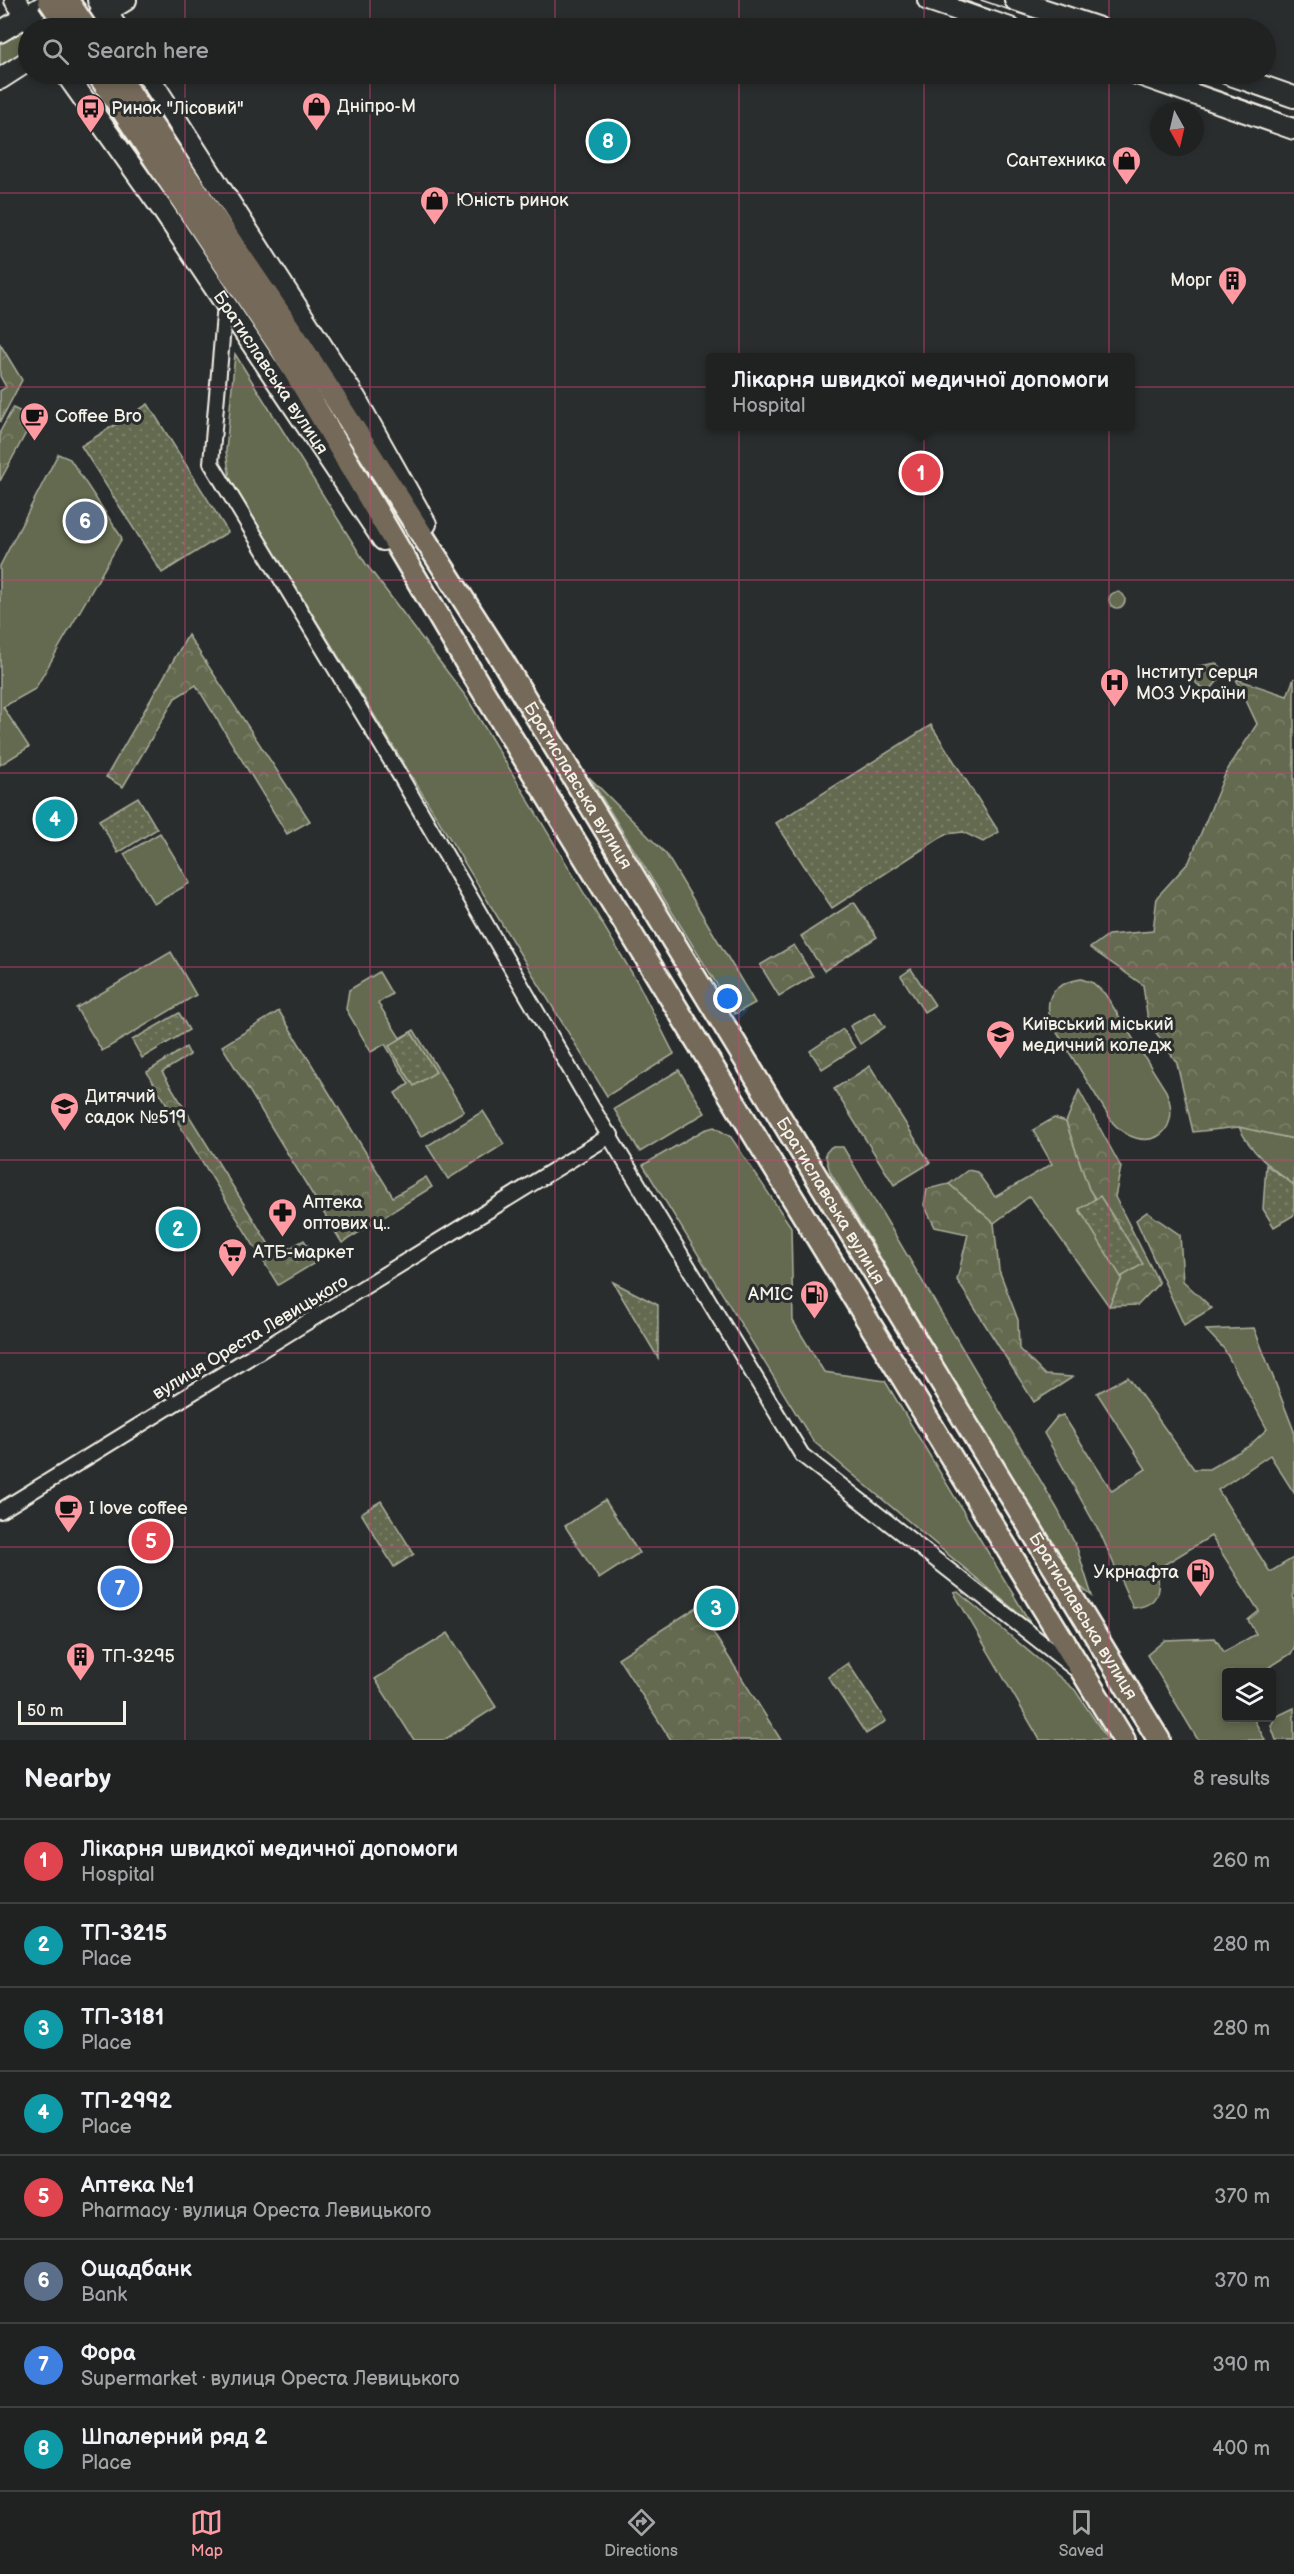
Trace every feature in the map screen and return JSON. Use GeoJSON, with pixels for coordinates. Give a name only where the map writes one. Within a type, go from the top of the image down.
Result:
{"type":"FeatureCollection","features":[{"type":"Feature","properties":{"kind":"main road"},"geometry":{"type":"LineString","coordinates":[[49,0],[61,18]]}},
{"type":"Feature","properties":{"kind":"main road"},"geometry":{"type":"LineString","coordinates":[[67,0],[79,18]]}},
{"type":"Feature","properties":{"kind":"main road","name":"Братиславська вулиця"},"geometry":{"type":"LineString","coordinates":[[105,84],[226,248],[297,339],[502,660],[1160,1740]]}},
{"type":"Feature","properties":{"kind":"main road","name":"Братиславська вулиця"},"geometry":{"type":"LineString","coordinates":[[123,84],[226,248],[280,347],[472,673],[1124,1740]]}},
{"type":"Feature","properties":{"kind":"street"},"geometry":{"type":"LineString","coordinates":[[26,15],[54,0]]}},
{"type":"Feature","properties":{"kind":"street"},"geometry":{"type":"LineString","coordinates":[[107,14],[126,0]]}},
{"type":"Feature","properties":{"kind":"street"},"geometry":{"type":"LineString","coordinates":[[928,0],[981,18]]}},
{"type":"Feature","properties":{"kind":"street"},"geometry":{"type":"LineString","coordinates":[[1015,0],[1069,18]]}},
{"type":"Feature","properties":{"kind":"street"},"geometry":{"type":"LineString","coordinates":[[0,32],[18,20]]}},
{"type":"Feature","properties":{"kind":"street"},"geometry":{"type":"LineString","coordinates":[[0,79],[18,67]]}},
{"type":"Feature","properties":{"kind":"street","name":"Братиславська вулиця"},"geometry":{"type":"LineString","coordinates":[[74,84],[162,208],[472,673]]}},
{"type":"Feature","properties":{"kind":"street"},"geometry":{"type":"LineString","coordinates":[[82,84],[84,98]]}},
{"type":"Feature","properties":{"kind":"street","name":"Братиславська вулиця"},"geometry":{"type":"LineString","coordinates":[[153,84],[356,399],[502,660]]}},
{"type":"Feature","properties":{"kind":"street"},"geometry":{"type":"LineString","coordinates":[[1166,84],[1294,129]]}},
{"type":"Feature","properties":{"kind":"street"},"geometry":{"type":"LineString","coordinates":[[1257,84],[1294,97]]}},
{"type":"Feature","properties":{"kind":"street"},"geometry":{"type":"LineString","coordinates":[[225,304],[212,463],[802,1455],[1084,1675]]}},
{"type":"Feature","properties":{"kind":"street","name":"вулиця Ореста Левицького"},"geometry":{"type":"LineString","coordinates":[[0,1511],[611,1136]]}},
{"type":"Feature","properties":{"kind":"green space"},"geometry":{"type":"Polygon","coordinates":[[[18,21],[18,67],[0,79],[0,32],[18,21]]]}},
{"type":"Feature","properties":{"kind":"green space"},"geometry":{"type":"Polygon","coordinates":[[[0,344],[22,380],[0,422],[0,391],[6,387],[0,376],[0,344]]]}},
{"type":"Feature","properties":{"kind":"green space"},"geometry":{"type":"Polygon","coordinates":[[[235,354],[366,564],[467,698],[638,983],[674,1054],[607,1096],[230,479],[226,451],[235,354]]]}},
{"type":"Feature","properties":{"kind":"green space"},"geometry":{"type":"Polygon","coordinates":[[[148,404],[228,532],[162,573],[81,446],[148,404]]]}},
{"type":"Feature","properties":{"kind":"green space"},"geometry":{"type":"Polygon","coordinates":[[[13,408],[34,418],[0,481],[0,432],[13,408]]]}},
{"type":"Feature","properties":{"kind":"green space"},"geometry":{"type":"Polygon","coordinates":[[[58,454],[70,459],[122,538],[35,689],[3,707],[29,747],[0,765],[0,566],[58,454]]]}},
{"type":"Feature","properties":{"kind":"green space"},"geometry":{"type":"Polygon","coordinates":[[[1114,592],[1120,592],[1125,600],[1123,606],[1114,608],[1109,603],[1109,597],[1114,592]]]}},
{"type":"Feature","properties":{"kind":"green space"},"geometry":{"type":"Polygon","coordinates":[[[188,635],[310,821],[287,834],[196,685],[175,698],[123,787],[106,777],[188,635]]]}},
{"type":"Feature","properties":{"kind":"green space"},"geometry":{"type":"Polygon","coordinates":[[[1216,663],[1221,667],[1221,677],[1211,689],[1203,689],[1196,683],[1193,675],[1195,667],[1216,663]]]}},
{"type":"Feature","properties":{"kind":"green space"},"geometry":{"type":"Polygon","coordinates":[[[1294,678],[1294,1139],[1239,1127],[1193,1132],[1177,1063],[1148,1021],[1143,985],[1090,948],[1108,935],[1153,931],[1157,897],[1189,862],[1226,772],[1257,724],[1236,679],[1287,696],[1294,678]]]}},
{"type":"Feature","properties":{"kind":"green space"},"geometry":{"type":"Polygon","coordinates":[[[931,725],[999,832],[983,842],[963,832],[946,834],[832,908],[776,823],[931,725]]]}},
{"type":"Feature","properties":{"kind":"green space"},"geometry":{"type":"Polygon","coordinates":[[[589,777],[666,854],[755,1003],[735,1014],[589,777]]]}},
{"type":"Feature","properties":{"kind":"green space"},"geometry":{"type":"Polygon","coordinates":[[[138,797],[157,829],[118,853],[99,820],[138,797]]]}},
{"type":"Feature","properties":{"kind":"green space"},"geometry":{"type":"Polygon","coordinates":[[[160,833],[190,883],[154,904],[124,854],[160,833]]]}},
{"type":"Feature","properties":{"kind":"green space"},"geometry":{"type":"Polygon","coordinates":[[[854,902],[877,937],[824,971],[801,936],[854,902]]]}},
{"type":"Feature","properties":{"kind":"green space"},"geometry":{"type":"Polygon","coordinates":[[[794,945],[813,976],[779,996],[760,965],[794,945]]]}},
{"type":"Feature","properties":{"kind":"green space"},"geometry":{"type":"Polygon","coordinates":[[[171,952],[196,995],[102,1051],[76,1008],[171,952]]]}},
{"type":"Feature","properties":{"kind":"green space"},"geometry":{"type":"Polygon","coordinates":[[[911,969],[935,1005],[924,1012],[901,976],[911,969]]]}},
{"type":"Feature","properties":{"kind":"green space"},"geometry":{"type":"Polygon","coordinates":[[[379,972],[392,994],[378,1003],[400,1038],[414,1030],[464,1111],[421,1137],[395,1093],[409,1084],[385,1044],[371,1052],[346,1009],[349,990],[379,972]]]}},
{"type":"Feature","properties":{"kind":"green space"},"geometry":{"type":"Polygon","coordinates":[[[1081,979],[1093,983],[1105,994],[1166,1091],[1170,1120],[1165,1130],[1158,1136],[1148,1139],[1137,1138],[1125,1133],[1113,1123],[1051,1023],[1049,1005],[1053,992],[1064,984],[1081,979]]]}},
{"type":"Feature","properties":{"kind":"green space"},"geometry":{"type":"Polygon","coordinates":[[[279,1011],[393,1197],[426,1177],[432,1187],[342,1243],[222,1046],[279,1011]]]}},
{"type":"Feature","properties":{"kind":"green space"},"geometry":{"type":"Polygon","coordinates":[[[875,1012],[885,1027],[860,1044],[850,1026],[875,1012]]]}},
{"type":"Feature","properties":{"kind":"green space"},"geometry":{"type":"Polygon","coordinates":[[[179,1013],[189,1030],[142,1058],[132,1040],[179,1013]]]}},
{"type":"Feature","properties":{"kind":"green space"},"geometry":{"type":"Polygon","coordinates":[[[843,1029],[855,1048],[822,1069],[810,1051],[843,1029]]]}},
{"type":"Feature","properties":{"kind":"green space"},"geometry":{"type":"Polygon","coordinates":[[[411,1032],[436,1072],[414,1086],[389,1046],[411,1032]]]}},
{"type":"Feature","properties":{"kind":"green space"},"geometry":{"type":"Polygon","coordinates":[[[186,1047],[190,1055],[162,1072],[276,1256],[304,1240],[318,1261],[278,1285],[147,1072],[186,1047]]]}},
{"type":"Feature","properties":{"kind":"green space"},"geometry":{"type":"Polygon","coordinates":[[[870,1066],[930,1163],[894,1185],[834,1089],[870,1066]]]}},
{"type":"Feature","properties":{"kind":"green space"},"geometry":{"type":"Polygon","coordinates":[[[679,1070],[705,1113],[640,1152],[614,1109],[679,1070]]]}},
{"type":"Feature","properties":{"kind":"green space"},"geometry":{"type":"Polygon","coordinates":[[[1079,1090],[1121,1167],[1115,1197],[1159,1283],[1138,1305],[1109,1306],[1132,1257],[1089,1189],[1066,1122],[1079,1090]]]}},
{"type":"Feature","properties":{"kind":"green space"},"geometry":{"type":"Polygon","coordinates":[[[483,1111],[504,1144],[448,1179],[427,1146],[483,1111]]]}},
{"type":"Feature","properties":{"kind":"green space"},"geometry":{"type":"Polygon","coordinates":[[[1054,1118],[1066,1122],[1089,1189],[1132,1257],[1109,1306],[1030,1196],[994,1223],[949,1184],[968,1170],[977,1172],[995,1197],[1052,1164],[1033,1130],[1054,1118]]]}},
{"type":"Feature","properties":{"kind":"green space"},"geometry":{"type":"Polygon","coordinates":[[[714,1127],[731,1137],[791,1227],[793,1321],[824,1372],[885,1381],[1031,1624],[813,1441],[643,1165],[704,1130],[714,1127]]]}},
{"type":"Feature","properties":{"kind":"green space"},"geometry":{"type":"Polygon","coordinates":[[[1239,1127],[1294,1139],[1294,1185],[1249,1145],[1239,1127]]]}},
{"type":"Feature","properties":{"kind":"green space"},"geometry":{"type":"Polygon","coordinates":[[[831,1147],[843,1147],[1058,1510],[1077,1548],[1092,1596],[1072,1580],[830,1172],[825,1154],[831,1147]]]}},
{"type":"Feature","properties":{"kind":"green space"},"geometry":{"type":"Polygon","coordinates":[[[1266,1165],[1294,1185],[1294,1215],[1274,1227],[1263,1209],[1266,1165]]]}},
{"type":"Feature","properties":{"kind":"green space"},"geometry":{"type":"Polygon","coordinates":[[[949,1184],[994,1223],[999,1270],[1018,1320],[1019,1349],[1045,1375],[1073,1377],[1034,1402],[957,1280],[968,1234],[935,1227],[924,1205],[927,1189],[949,1184]]]}},
{"type":"Feature","properties":{"kind":"green space"},"geometry":{"type":"Polygon","coordinates":[[[1100,1196],[1143,1264],[1121,1277],[1079,1209],[1100,1196]]]}},
{"type":"Feature","properties":{"kind":"green space"},"geometry":{"type":"Polygon","coordinates":[[[1147,1212],[1180,1235],[1183,1281],[1212,1308],[1184,1325],[1136,1220],[1147,1212]]]}},
{"type":"Feature","properties":{"kind":"green space"},"geometry":{"type":"Polygon","coordinates":[[[613,1282],[658,1305],[658,1358],[613,1282]]]}},
{"type":"Feature","properties":{"kind":"green space"},"geometry":{"type":"Polygon","coordinates":[[[1254,1328],[1294,1431],[1294,1493],[1270,1455],[1218,1490],[1270,1572],[1293,1558],[1294,1648],[1292,1653],[1268,1668],[1222,1668],[1222,1722],[1255,1722],[1265,1740],[1198,1740],[1147,1655],[1165,1640],[1215,1638],[1224,1652],[1256,1634],[1248,1620],[1259,1611],[1211,1536],[1157,1569],[1158,1590],[1153,1601],[1133,1608],[1102,1537],[1044,1433],[1057,1417],[1063,1415],[1112,1491],[1146,1469],[1097,1393],[1128,1377],[1194,1469],[1209,1469],[1249,1446],[1267,1429],[1224,1349],[1206,1330],[1254,1328]]]}},
{"type":"Feature","properties":{"kind":"green space"},"geometry":{"type":"Polygon","coordinates":[[[605,1500],[639,1553],[599,1579],[565,1526],[605,1500]]]}},
{"type":"Feature","properties":{"kind":"green space"},"geometry":{"type":"Polygon","coordinates":[[[381,1501],[414,1554],[394,1567],[361,1513],[381,1501]]]}},
{"type":"Feature","properties":{"kind":"green space"},"geometry":{"type":"Polygon","coordinates":[[[958,1592],[1075,1690],[1108,1740],[1040,1740],[954,1593],[958,1592]]]}},
{"type":"Feature","properties":{"kind":"green space"},"geometry":{"type":"Polygon","coordinates":[[[697,1607],[781,1740],[671,1740],[618,1658],[697,1607]]]}},
{"type":"Feature","properties":{"kind":"green space"},"geometry":{"type":"Polygon","coordinates":[[[448,1633],[496,1707],[444,1740],[414,1740],[375,1679],[448,1633]]]}},
{"type":"Feature","properties":{"kind":"green space"},"geometry":{"type":"Polygon","coordinates":[[[848,1663],[886,1721],[866,1734],[828,1677],[848,1663]]]}},
{"type":"Feature","properties":{"kind":"green space"},"geometry":{"type":"Polygon","coordinates":[[[1294,1708],[1294,1740],[1276,1740],[1271,1726],[1273,1722],[1276,1722],[1276,1717],[1294,1708]]]}},
{"type":"Feature","properties":{"kind":"tram line"},"geometry":{"type":"LineString","coordinates":[[959,0],[990,11]]}},
{"type":"Feature","properties":{"kind":"tram line"},"geometry":{"type":"LineString","coordinates":[[981,0],[1033,18]]}},
{"type":"Feature","properties":{"kind":"tram line"},"geometry":{"type":"LineString","coordinates":[[1197,84],[1294,118]]}},
{"type":"Feature","properties":{"kind":"place","name":"Дніпро-М"},"geometry":{"type":"Point","coordinates":[316,132]}},
{"type":"Feature","properties":{"kind":"place","name":"Ринок \"Лісовий\""},"geometry":{"type":"Point","coordinates":[90,134]}},
{"type":"Feature","properties":{"kind":"place","name":"Шпалерний ряд 2"},"geometry":{"type":"Point","coordinates":[608,141]}},
{"type":"Feature","properties":{"kind":"place","name":"Сантехника"},"geometry":{"type":"Point","coordinates":[1127,186]}},
{"type":"Feature","properties":{"kind":"place","name":"Юність ринок"},"geometry":{"type":"Point","coordinates":[435,226]}},
{"type":"Feature","properties":{"kind":"place","name":"Морг"},"geometry":{"type":"Point","coordinates":[1233,306]}},
{"type":"Feature","properties":{"kind":"place","name":"Coffee Bro"},"geometry":{"type":"Point","coordinates":[34,442]}},
{"type":"Feature","properties":{"kind":"place","name":"Лікарня швидкої медичної допомоги"},"geometry":{"type":"Point","coordinates":[921,473]}},
{"type":"Feature","properties":{"kind":"place","name":"Ощадбанк"},"geometry":{"type":"Point","coordinates":[85,521]}},
{"type":"Feature","properties":{"kind":"place","name":"Інститут серця МОЗ України"},"geometry":{"type":"Point","coordinates":[1115,708]}},
{"type":"Feature","properties":{"kind":"place","name":"ТП-2992"},"geometry":{"type":"Point","coordinates":[55,819]}},
{"type":"Feature","properties":{"kind":"place","name":"Київський міський медичний коледж"},"geometry":{"type":"Point","coordinates":[1001,1060]}},
{"type":"Feature","properties":{"kind":"place","name":"Дитячий садок №519"},"geometry":{"type":"Point","coordinates":[64,1132]}},
{"type":"Feature","properties":{"kind":"place","name":"ТП-3215"},"geometry":{"type":"Point","coordinates":[178,1229]}},
{"type":"Feature","properties":{"kind":"place","name":"Аптека оптових ц.."},"geometry":{"type":"Point","coordinates":[282,1238]}},
{"type":"Feature","properties":{"kind":"place","name":"АТБ-маркет"},"geometry":{"type":"Point","coordinates":[232,1278]}},
{"type":"Feature","properties":{"kind":"place","name":"AMIC"},"geometry":{"type":"Point","coordinates":[814,1320]}},
{"type":"Feature","properties":{"kind":"place","name":"I love coffee"},"geometry":{"type":"Point","coordinates":[68,1534]}},
{"type":"Feature","properties":{"kind":"place","name":"Аптека №1"},"geometry":{"type":"Point","coordinates":[151,1541]}},
{"type":"Feature","properties":{"kind":"place","name":"Фора"},"geometry":{"type":"Point","coordinates":[120,1588]}},
{"type":"Feature","properties":{"kind":"place","name":"Укрнафта"},"geometry":{"type":"Point","coordinates":[1200,1598]}},
{"type":"Feature","properties":{"kind":"place","name":"ТП-3181"},"geometry":{"type":"Point","coordinates":[716,1608]}},
{"type":"Feature","properties":{"kind":"place","name":"ТП-3295"},"geometry":{"type":"Point","coordinates":[81,1682]}}]}
